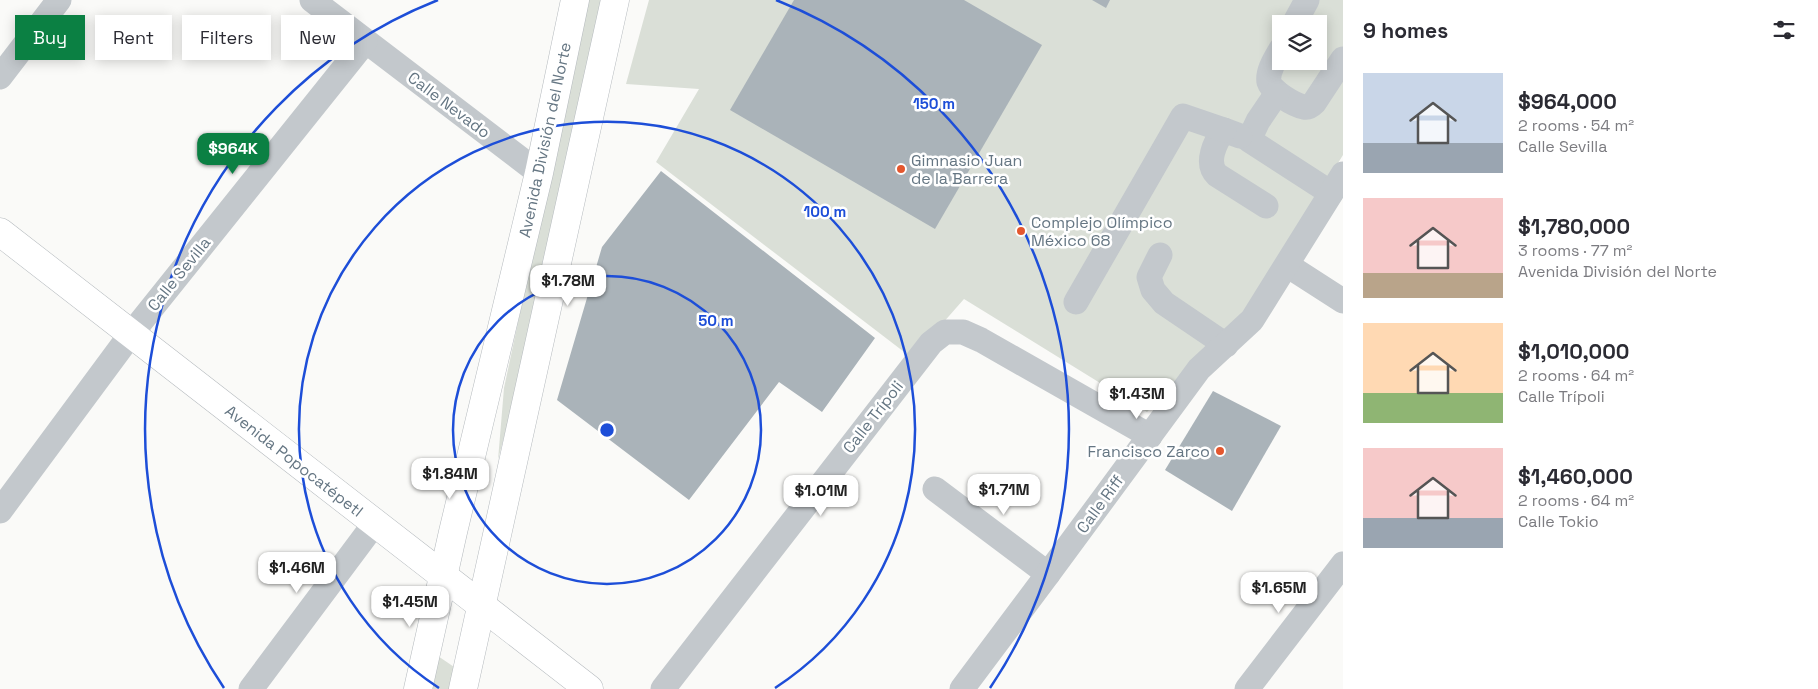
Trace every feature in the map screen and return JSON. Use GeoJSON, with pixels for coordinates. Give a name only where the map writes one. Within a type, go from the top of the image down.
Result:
{"type":"FeatureCollection","features":[{"type":"Feature","properties":{"kind":"main road","name":"Avenida División del Norte"},"geometry":{"type":"LineString","coordinates":[[418,689],[539,173],[575,0]]}},
{"type":"Feature","properties":{"kind":"main road"},"geometry":{"type":"LineString","coordinates":[[464,689],[615,0]]}},
{"type":"Feature","properties":{"kind":"main road","name":"Avenida Popocatépetl"},"geometry":{"type":"LineString","coordinates":[[0,232],[589,689]]}},
{"type":"Feature","properties":{"kind":"main road"},"geometry":{"type":"LineString","coordinates":[[487,390],[493,405],[470,516],[472,521],[480,526],[486,526],[501,514]]}},
{"type":"Feature","properties":{"kind":"street"},"geometry":{"type":"LineString","coordinates":[[0,77],[59,0]]}},
{"type":"Feature","properties":{"kind":"street","name":"Calle Nevado"},"geometry":{"type":"LineString","coordinates":[[312,0],[539,173]]}},
{"type":"Feature","properties":{"kind":"street"},"geometry":{"type":"LineString","coordinates":[[1299,15],[1307,0]]}},
{"type":"Feature","properties":{"kind":"street","name":"Calle Sevilla"},"geometry":{"type":"LineString","coordinates":[[0,511],[131,334],[365,42]]}},
{"type":"Feature","properties":{"kind":"street"},"geometry":{"type":"LineString","coordinates":[[1272,68],[1269,74],[1270,84],[1277,93],[1304,108],[1310,107],[1314,103],[1343,59]]}},
{"type":"Feature","properties":{"kind":"street"},"geometry":{"type":"LineString","coordinates":[[1249,140],[1258,121],[1277,93]]}},
{"type":"Feature","properties":{"kind":"street"},"geometry":{"type":"LineString","coordinates":[[1076,302],[1183,116],[1193,118],[1249,140],[1337,183]]}},
{"type":"Feature","properties":{"kind":"street"},"geometry":{"type":"LineString","coordinates":[[1224,130],[1218,138],[1210,161],[1212,170],[1266,206]]}},
{"type":"Feature","properties":{"kind":"street","name":"Calle Riff"},"geometry":{"type":"LineString","coordinates":[[962,689],[1200,369],[1252,320],[1337,183]]}},
{"type":"Feature","properties":{"kind":"street"},"geometry":{"type":"LineString","coordinates":[[1160,255],[1149,277],[1153,290],[1164,303],[1226,345]]}},
{"type":"Feature","properties":{"kind":"street"},"geometry":{"type":"LineString","coordinates":[[1287,265],[1343,301]]}},
{"type":"Feature","properties":{"kind":"street","name":"Calle Trípoli"},"geometry":{"type":"LineString","coordinates":[[663,689],[931,342],[945,332],[963,332],[980,340],[1150,436]]}},
{"type":"Feature","properties":{"kind":"street"},"geometry":{"type":"LineString","coordinates":[[935,489],[1048,574]]}},
{"type":"Feature","properties":{"kind":"street"},"geometry":{"type":"LineString","coordinates":[[251,689],[375,523]]}},
{"type":"Feature","properties":{"kind":"street"},"geometry":{"type":"LineString","coordinates":[[1246,689],[1343,564]]}},
{"type":"Feature","properties":{"kind":"shaded area"},"geometry":{"type":"Polygon","coordinates":[[[587,0],[602,0],[526,352],[498,460],[504,388],[587,0]]]}},
{"type":"Feature","properties":{"kind":"shaded area","name":"Complejo Olímpico México 68"},"geometry":{"type":"Polygon","coordinates":[[[649,0],[1343,0],[1343,155],[1246,311],[1147,412],[964,299],[912,358],[656,162],[699,89],[626,84],[649,0]]]}},
{"type":"Feature","properties":{"kind":"shaded area"},"geometry":{"type":"Polygon","coordinates":[[[435,654],[457,669],[452,689],[428,689],[435,654]]]}},
{"type":"Feature","properties":{"kind":"building","name":"Gimnasio Juan de la Barrera"},"geometry":{"type":"Polygon","coordinates":[[[794,0],[964,0],[1042,45],[935,229],[730,110],[794,0]]]}},
{"type":"Feature","properties":{"kind":"building"},"geometry":{"type":"Polygon","coordinates":[[[1092,0],[1110,0],[1106,8],[1092,0]]]}},
{"type":"Feature","properties":{"kind":"building"},"geometry":{"type":"Polygon","coordinates":[[[661,171],[875,338],[822,412],[779,382],[689,500],[557,400],[602,247],[661,171]]]}},
{"type":"Feature","properties":{"kind":"building"},"geometry":{"type":"Polygon","coordinates":[[[1213,391],[1281,426],[1232,511],[1165,470],[1213,391]]]}},
{"type":"Feature","properties":{"kind":"place","name":"Gimnasio Juan de la Barrera"},"geometry":{"type":"Point","coordinates":[901,169]}},
{"type":"Feature","properties":{"kind":"place","name":"Complejo Olímpico México 68"},"geometry":{"type":"Point","coordinates":[1021,231]}},
{"type":"Feature","properties":{"kind":"place","name":"Francisco Zarco"},"geometry":{"type":"Point","coordinates":[1220,451]}}]}
